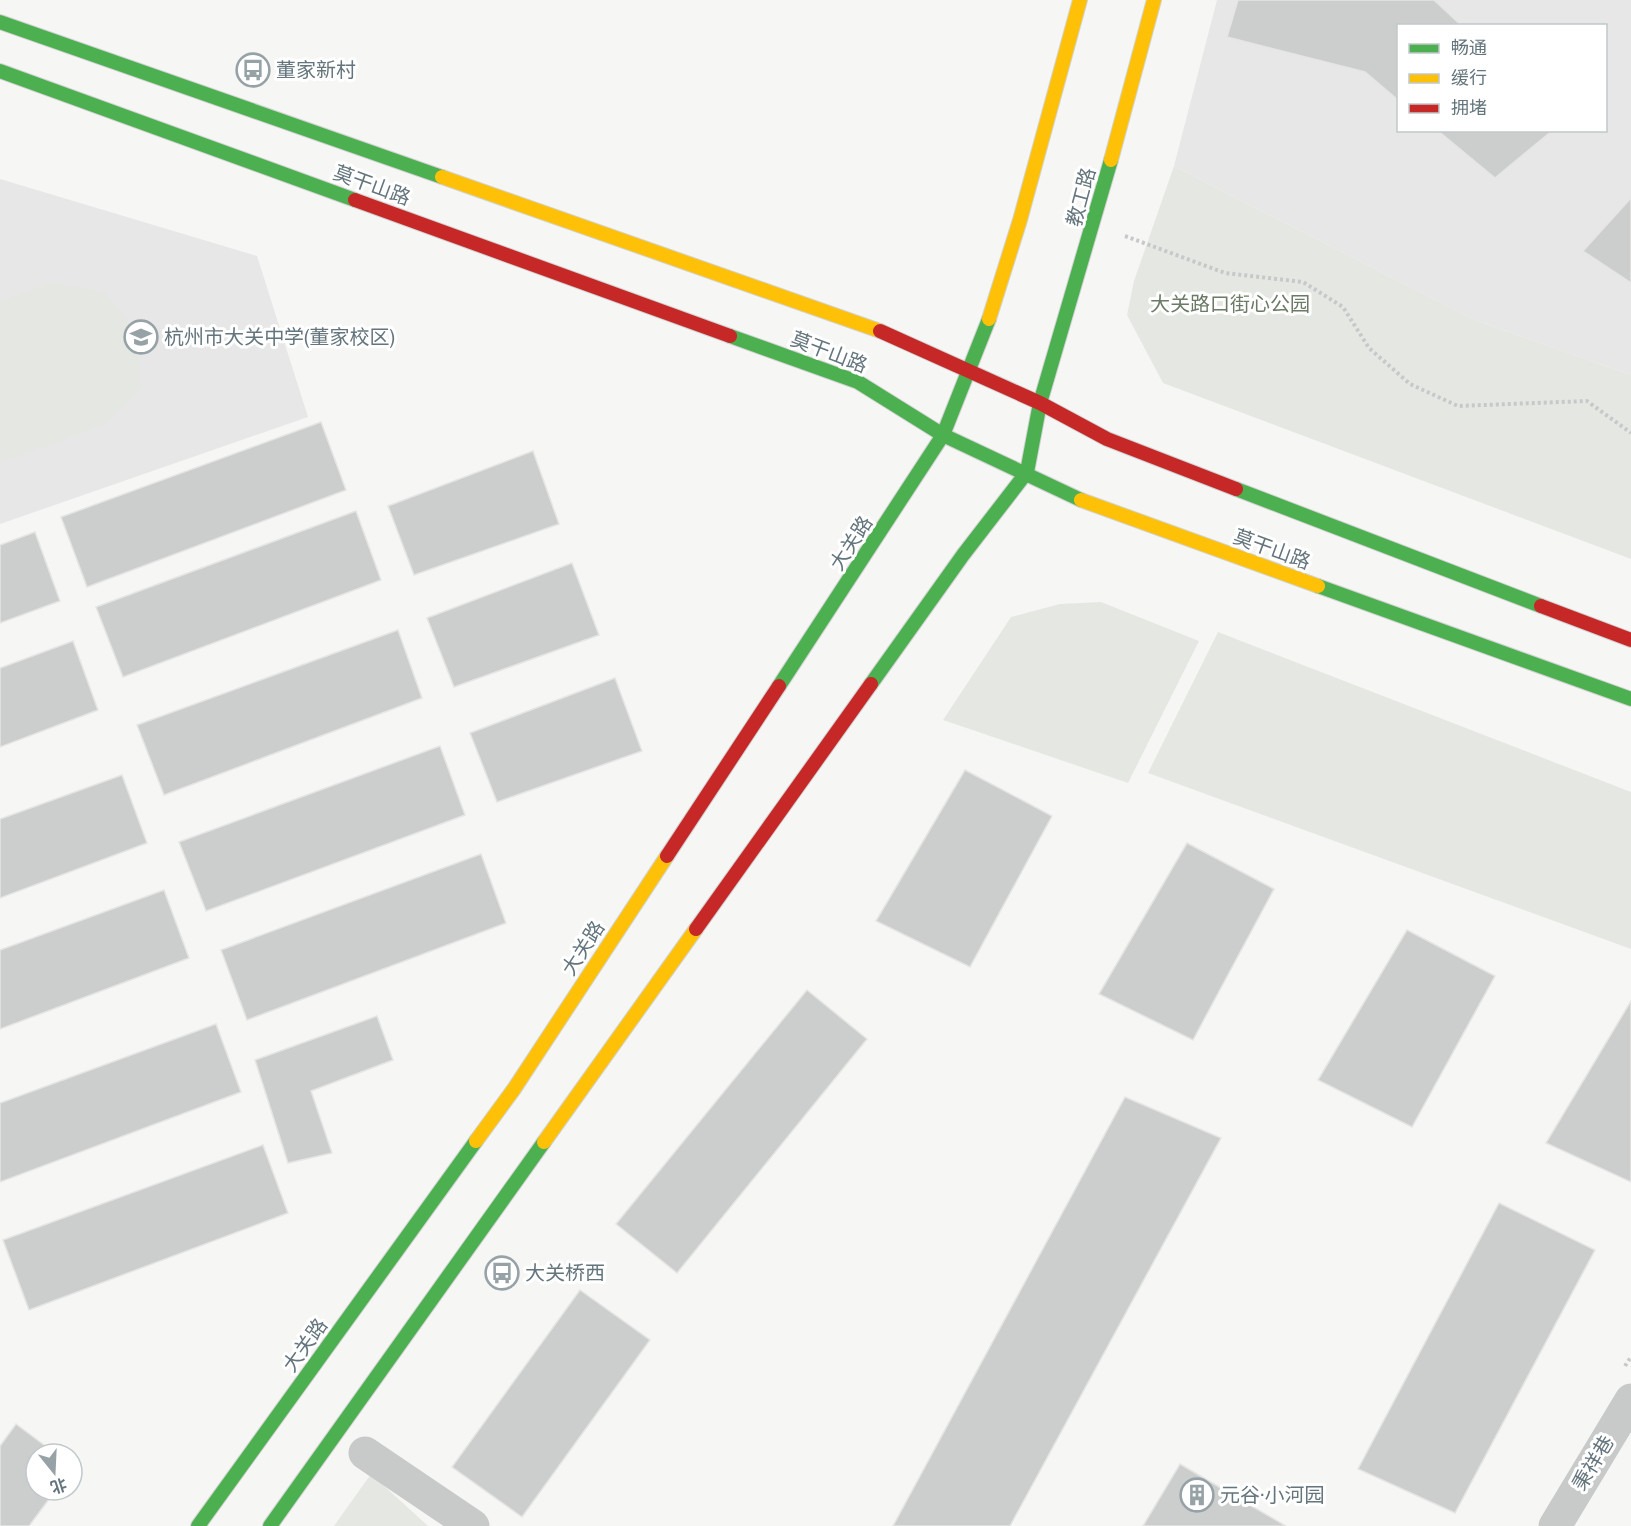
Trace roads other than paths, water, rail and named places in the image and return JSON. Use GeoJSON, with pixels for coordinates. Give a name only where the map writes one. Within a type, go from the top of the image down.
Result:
{"type":"FeatureCollection","features":[{"type":"Feature","properties":{"kind":"main road"},"geometry":{"type":"LineString","coordinates":[[971,373],[997,298],[1080,0]]}},
{"type":"Feature","properties":{"kind":"main road","name":"教工路"},"geometry":{"type":"LineString","coordinates":[[1040,404],[1094,224],[1154,0]]}},
{"type":"Feature","properties":{"kind":"main road","name":"莫干山路"},"geometry":{"type":"LineString","coordinates":[[0,22],[879,330],[1040,404],[1107,439],[1631,640]]}},
{"type":"Feature","properties":{"kind":"main road","name":"莫干山路"},"geometry":{"type":"LineString","coordinates":[[0,71],[858,382],[943,435],[1028,472],[1090,504],[1631,699]]}},
{"type":"Feature","properties":{"kind":"main road","name":"大关路"},"geometry":{"type":"LineString","coordinates":[[198,1526],[514,1089],[943,435],[971,373]]}},
{"type":"Feature","properties":{"kind":"main road"},"geometry":{"type":"LineString","coordinates":[[270,1526],[562,1120],[963,555],[1028,472],[1040,404]]}},
{"type":"Feature","properties":{"kind":"street","name":"秉祥巷"},"geometry":{"type":"LineString","coordinates":[[1555,1526],[1631,1400]]}},
{"type":"Feature","properties":{"kind":"street"},"geometry":{"type":"LineString","coordinates":[[365,1453],[473,1526]]}},
{"type":"Feature","properties":{"kind":"place","name":"董家新村"},"geometry":{"type":"Point","coordinates":[253,70]}},
{"type":"Feature","properties":{"kind":"place","name":"杭州市大关中学(董家校区)"},"geometry":{"type":"Point","coordinates":[141,337]}},
{"type":"Feature","properties":{"kind":"place","name":"大关桥西"},"geometry":{"type":"Point","coordinates":[502,1273]}},
{"type":"Feature","properties":{"kind":"place","name":"元谷·小河园"},"geometry":{"type":"Point","coordinates":[1197,1495]}},
{"type":"Feature","properties":{"kind":"park label","name":"大关路口街心公园"},"geometry":{"type":"Point","coordinates":[1230,304]}}]}
